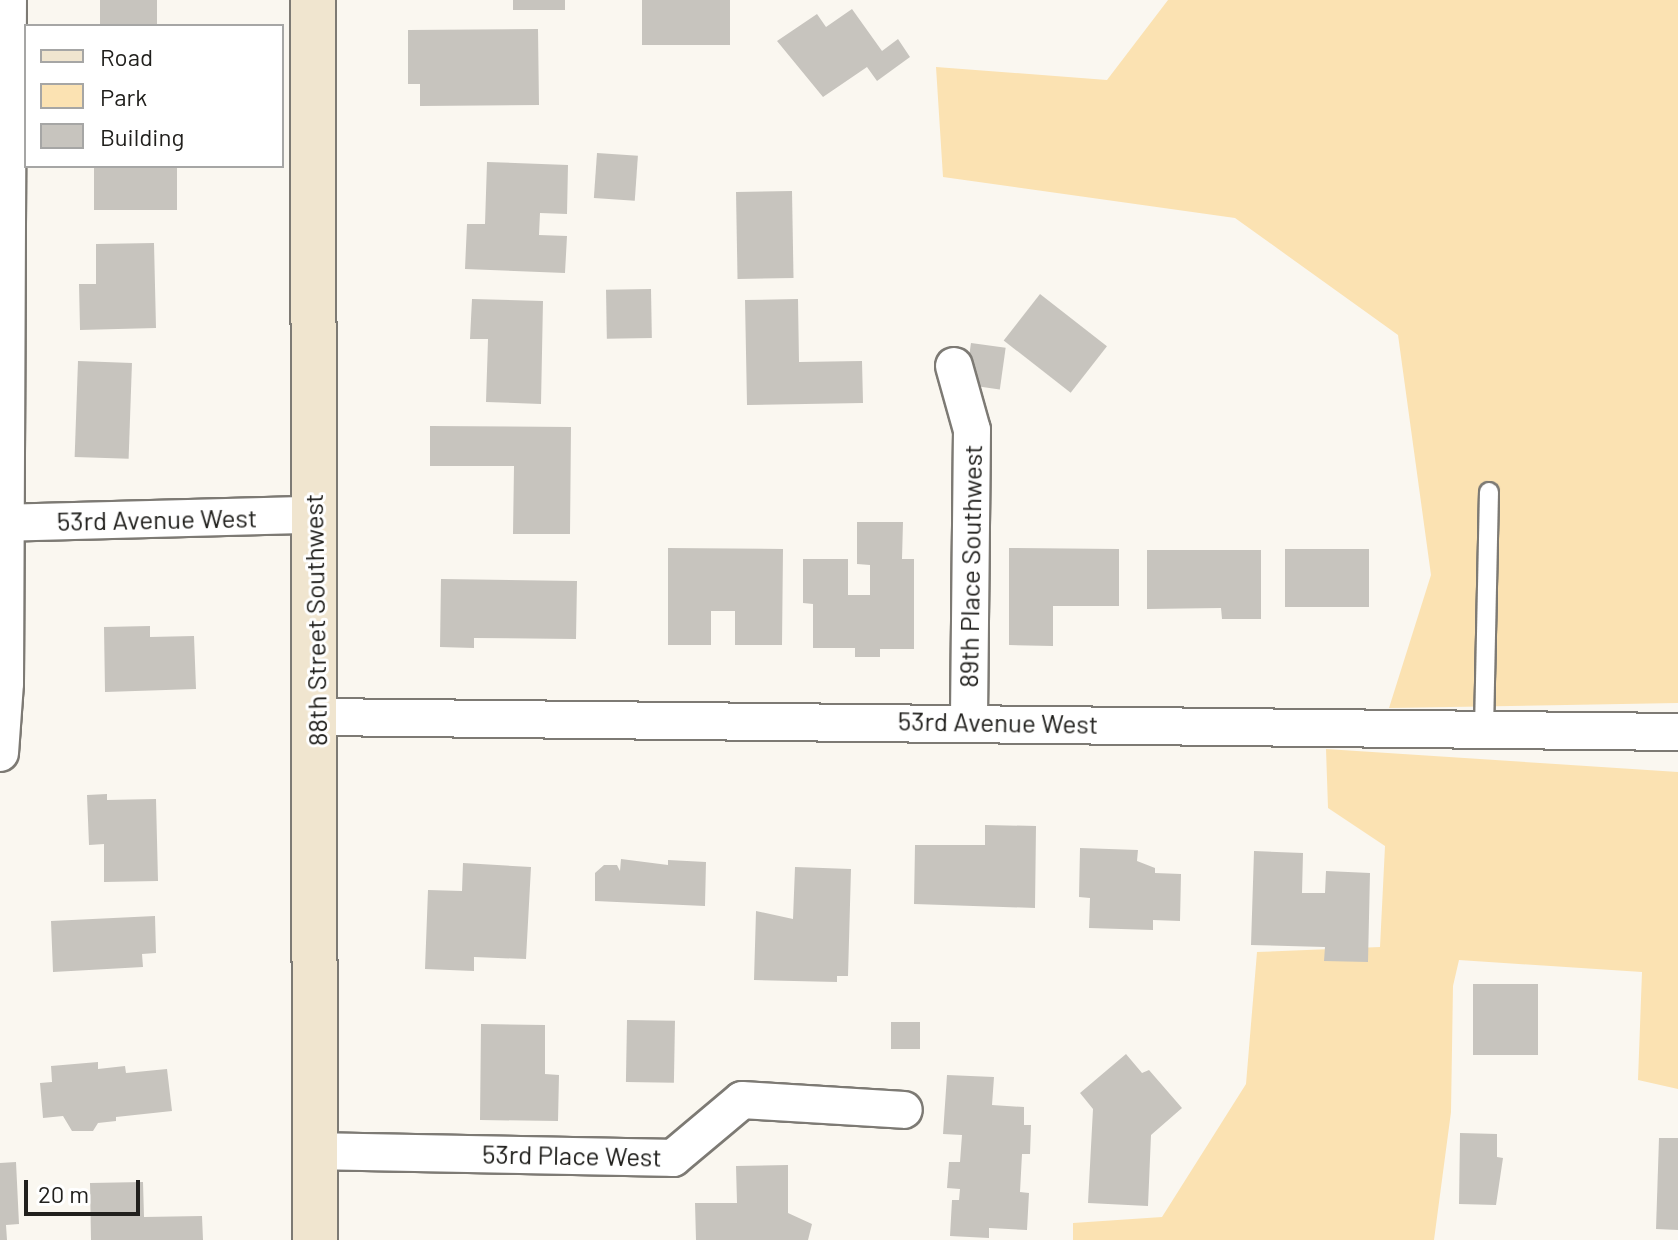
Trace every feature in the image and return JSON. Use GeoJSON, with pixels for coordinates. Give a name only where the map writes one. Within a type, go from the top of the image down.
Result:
{"type":"FeatureCollection","features":[{"type":"Feature","properties":{"kind":"street"},"geometry":{"type":"LineString","coordinates":[[0,753],[5,683],[1,523],[8,0]]}},
{"type":"Feature","properties":{"kind":"street","name":"88th Street Southwest"},"geometry":{"type":"LineString","coordinates":[[313,0],[313,515],[317,717],[315,1240]]}},
{"type":"Feature","properties":{"kind":"street","name":"89th Place Southwest"},"geometry":{"type":"LineString","coordinates":[[954,366],[972,430],[969,721]]}},
{"type":"Feature","properties":{"kind":"street","name":"53rd Avenue West"},"geometry":{"type":"LineString","coordinates":[[1,523],[313,515]]}},
{"type":"Feature","properties":{"kind":"street","name":"53rd Avenue West"},"geometry":{"type":"LineString","coordinates":[[317,717],[969,721],[1678,732]]}},
{"type":"Feature","properties":{"kind":"street","name":"53rd Place West"},"geometry":{"type":"LineString","coordinates":[[315,1151],[673,1158],[742,1100],[904,1110]]}},
{"type":"Feature","properties":{"kind":"lane"},"geometry":{"type":"LineString","coordinates":[[1484,730],[1489,492]]}},
{"type":"Feature","properties":{"kind":"green space"},"geometry":{"type":"Polygon","coordinates":[[[1168,0],[1678,0],[1678,703],[1389,708],[1431,575],[1398,335],[1235,218],[943,177],[936,67],[1107,80],[1168,0]]]}},
{"type":"Feature","properties":{"kind":"green space"},"geometry":{"type":"Polygon","coordinates":[[[1326,749],[1678,772],[1678,1089],[1638,1080],[1642,972],[1459,960],[1453,986],[1451,1112],[1434,1240],[1073,1240],[1073,1223],[1162,1217],[1246,1084],[1257,952],[1380,947],[1385,846],[1328,808],[1326,749]]]}},
{"type":"Feature","properties":{"kind":"building"},"geometry":{"type":"Polygon","coordinates":[[[100,0],[157,0],[157,24],[100,24],[100,0]]]}},
{"type":"Feature","properties":{"kind":"building"},"geometry":{"type":"Polygon","coordinates":[[[513,0],[565,0],[565,10],[513,10],[513,0]]]}},
{"type":"Feature","properties":{"kind":"building"},"geometry":{"type":"Polygon","coordinates":[[[642,0],[730,0],[730,45],[642,45],[642,0]]]}},
{"type":"Feature","properties":{"kind":"building"},"geometry":{"type":"Polygon","coordinates":[[[852,9],[882,51],[898,39],[910,57],[877,81],[867,67],[823,97],[777,41],[817,14],[826,27],[852,9]]]}},
{"type":"Feature","properties":{"kind":"building"},"geometry":{"type":"Polygon","coordinates":[[[538,29],[539,105],[420,106],[420,84],[408,84],[408,30],[538,29]]]}},
{"type":"Feature","properties":{"kind":"building"},"geometry":{"type":"Polygon","coordinates":[[[597,153],[638,156],[635,201],[594,198],[597,153]]]}},
{"type":"Feature","properties":{"kind":"building"},"geometry":{"type":"Polygon","coordinates":[[[487,162],[568,165],[567,214],[540,213],[539,235],[567,236],[565,273],[465,269],[467,224],[485,224],[487,162]]]}},
{"type":"Feature","properties":{"kind":"building"},"geometry":{"type":"Polygon","coordinates":[[[94,168],[177,168],[177,210],[94,210],[94,168]]]}},
{"type":"Feature","properties":{"kind":"building"},"geometry":{"type":"Polygon","coordinates":[[[792,191],[794,278],[738,279],[736,192],[792,191]]]}},
{"type":"Feature","properties":{"kind":"building"},"geometry":{"type":"Polygon","coordinates":[[[154,243],[156,328],[80,330],[79,284],[96,284],[96,244],[154,243]]]}},
{"type":"Feature","properties":{"kind":"building"},"geometry":{"type":"Polygon","coordinates":[[[651,289],[652,338],[607,339],[606,290],[651,289]]]}},
{"type":"Feature","properties":{"kind":"building"},"geometry":{"type":"Polygon","coordinates":[[[1040,294],[1107,346],[1071,393],[1004,340],[1040,294]]]}},
{"type":"Feature","properties":{"kind":"building"},"geometry":{"type":"Polygon","coordinates":[[[472,299],[543,301],[541,404],[486,402],[488,339],[470,339],[472,299]]]}},
{"type":"Feature","properties":{"kind":"building"},"geometry":{"type":"Polygon","coordinates":[[[798,299],[799,362],[862,361],[863,403],[747,405],[745,300],[798,299]]]}},
{"type":"Feature","properties":{"kind":"building"},"geometry":{"type":"Polygon","coordinates":[[[971,343],[1006,348],[1000,389],[965,385],[971,343]]]}},
{"type":"Feature","properties":{"kind":"building"},"geometry":{"type":"Polygon","coordinates":[[[78,361],[132,363],[129,459],[75,457],[78,361]]]}},
{"type":"Feature","properties":{"kind":"building"},"geometry":{"type":"Polygon","coordinates":[[[430,426],[571,427],[570,534],[513,534],[514,466],[430,466],[430,426]]]}},
{"type":"Feature","properties":{"kind":"building"},"geometry":{"type":"Polygon","coordinates":[[[857,522],[903,522],[902,559],[914,559],[914,649],[880,649],[880,657],[855,657],[855,648],[813,648],[813,604],[803,603],[803,559],[848,559],[848,595],[870,595],[870,565],[857,564],[857,522]]]}},
{"type":"Feature","properties":{"kind":"building"},"geometry":{"type":"Polygon","coordinates":[[[668,548],[783,549],[782,645],[735,645],[735,611],[711,611],[711,645],[668,645],[668,548]]]}},
{"type":"Feature","properties":{"kind":"building"},"geometry":{"type":"Polygon","coordinates":[[[1009,548],[1119,549],[1119,606],[1053,606],[1053,646],[1009,645],[1009,548]]]}},
{"type":"Feature","properties":{"kind":"building"},"geometry":{"type":"Polygon","coordinates":[[[1285,549],[1369,549],[1369,607],[1285,607],[1285,549]]]}},
{"type":"Feature","properties":{"kind":"building"},"geometry":{"type":"Polygon","coordinates":[[[1147,550],[1261,550],[1261,619],[1222,619],[1221,608],[1147,609],[1147,550]]]}},
{"type":"Feature","properties":{"kind":"building"},"geometry":{"type":"Polygon","coordinates":[[[441,579],[577,581],[576,639],[474,638],[474,648],[440,647],[441,579]]]}},
{"type":"Feature","properties":{"kind":"building"},"geometry":{"type":"Polygon","coordinates":[[[150,626],[150,637],[194,636],[196,689],[105,692],[104,627],[150,626]]]}},
{"type":"Feature","properties":{"kind":"building"},"geometry":{"type":"Polygon","coordinates":[[[107,794],[107,800],[156,799],[158,881],[104,882],[104,844],[89,845],[87,795],[107,794]]]}},
{"type":"Feature","properties":{"kind":"building"},"geometry":{"type":"Polygon","coordinates":[[[985,825],[1036,826],[1035,908],[914,904],[915,845],[985,845],[985,825]]]}},
{"type":"Feature","properties":{"kind":"building"},"geometry":{"type":"Polygon","coordinates":[[[1080,848],[1138,850],[1137,861],[1155,868],[1155,873],[1181,874],[1180,921],[1153,920],[1153,930],[1089,928],[1090,898],[1079,897],[1080,848]]]}},
{"type":"Feature","properties":{"kind":"building"},"geometry":{"type":"Polygon","coordinates":[[[1254,851],[1303,853],[1302,893],[1325,893],[1326,871],[1370,873],[1368,962],[1324,961],[1325,947],[1251,945],[1254,851]]]}},
{"type":"Feature","properties":{"kind":"building"},"geometry":{"type":"Polygon","coordinates":[[[621,859],[668,865],[668,860],[706,862],[705,906],[595,901],[595,873],[604,865],[617,865],[620,871],[621,859]]]}},
{"type":"Feature","properties":{"kind":"building"},"geometry":{"type":"Polygon","coordinates":[[[463,863],[531,867],[526,959],[474,957],[474,971],[425,969],[428,890],[462,891],[463,863]]]}},
{"type":"Feature","properties":{"kind":"building"},"geometry":{"type":"Polygon","coordinates":[[[795,867],[851,869],[848,976],[837,976],[837,982],[754,980],[756,911],[793,919],[795,867]]]}},
{"type":"Feature","properties":{"kind":"building"},"geometry":{"type":"Polygon","coordinates":[[[155,916],[156,953],[142,954],[143,967],[53,972],[51,921],[155,916]]]}},
{"type":"Feature","properties":{"kind":"building"},"geometry":{"type":"Polygon","coordinates":[[[1473,984],[1538,984],[1538,1055],[1473,1055],[1473,984]]]}},
{"type":"Feature","properties":{"kind":"building"},"geometry":{"type":"Polygon","coordinates":[[[627,1020],[675,1021],[674,1083],[626,1082],[627,1020]]]}},
{"type":"Feature","properties":{"kind":"building"},"geometry":{"type":"Polygon","coordinates":[[[891,1022],[920,1022],[920,1049],[891,1049],[891,1022]]]}},
{"type":"Feature","properties":{"kind":"building"},"geometry":{"type":"Polygon","coordinates":[[[481,1024],[545,1025],[545,1074],[559,1075],[558,1121],[480,1120],[481,1024]]]}},
{"type":"Feature","properties":{"kind":"building"},"geometry":{"type":"Polygon","coordinates":[[[1126,1054],[1142,1073],[1149,1070],[1182,1108],[1151,1135],[1148,1206],[1088,1203],[1093,1109],[1080,1093],[1126,1054]]]}},
{"type":"Feature","properties":{"kind":"building"},"geometry":{"type":"Polygon","coordinates":[[[98,1062],[98,1069],[125,1066],[126,1073],[167,1069],[172,1111],[116,1117],[116,1121],[98,1123],[93,1131],[72,1131],[63,1116],[43,1118],[40,1083],[52,1082],[51,1066],[98,1062]]]}},
{"type":"Feature","properties":{"kind":"building"},"geometry":{"type":"Polygon","coordinates":[[[947,1075],[994,1077],[992,1105],[1024,1107],[1024,1125],[1031,1125],[1030,1154],[1022,1154],[1020,1192],[1029,1193],[1027,1230],[989,1228],[989,1238],[950,1236],[952,1200],[959,1200],[960,1189],[947,1188],[949,1162],[960,1162],[962,1135],[943,1134],[947,1075]]]}},
{"type":"Feature","properties":{"kind":"building"},"geometry":{"type":"Polygon","coordinates":[[[1460,1133],[1497,1134],[1497,1157],[1503,1158],[1496,1205],[1459,1204],[1460,1133]]]}},
{"type":"Feature","properties":{"kind":"building"},"geometry":{"type":"Polygon","coordinates":[[[1659,1138],[1678,1138],[1678,1230],[1656,1229],[1659,1138]]]}},
{"type":"Feature","properties":{"kind":"building"},"geometry":{"type":"Polygon","coordinates":[[[16,1162],[19,1224],[6,1225],[7,1240],[0,1240],[0,1163],[16,1162]]]}},
{"type":"Feature","properties":{"kind":"building"},"geometry":{"type":"Polygon","coordinates":[[[788,1165],[788,1213],[812,1224],[808,1240],[696,1240],[695,1203],[737,1203],[736,1166],[788,1165]]]}},
{"type":"Feature","properties":{"kind":"building"},"geometry":{"type":"Polygon","coordinates":[[[143,1182],[144,1217],[202,1216],[203,1240],[91,1240],[90,1183],[143,1182]]]}}]}
